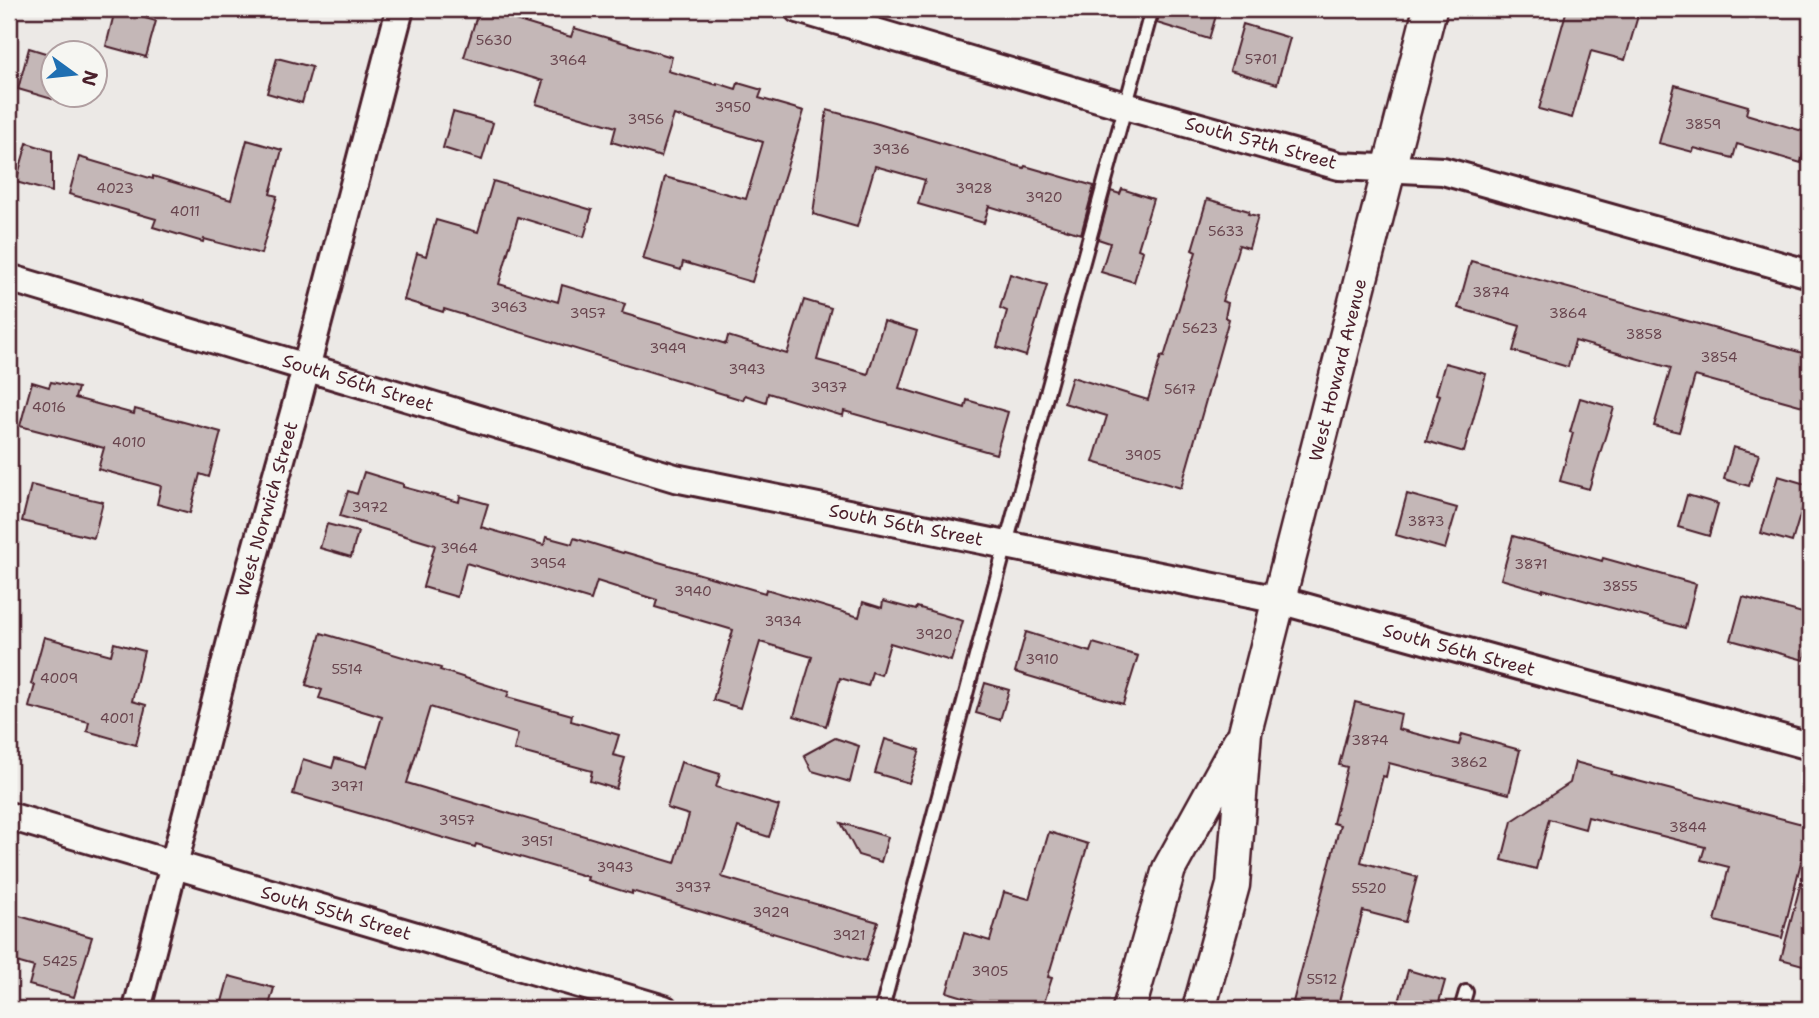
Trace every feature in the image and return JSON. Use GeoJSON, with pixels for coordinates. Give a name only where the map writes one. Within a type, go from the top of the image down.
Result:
{"type":"FeatureCollection","features":[{"type":"Feature","properties":{"kind":"street","name":"West Norwich Street"},"geometry":{"type":"LineString","coordinates":[[136,1009],[240,606],[400,9]]}},
{"type":"Feature","properties":{"kind":"street","name":"South 57th Street"},"geometry":{"type":"LineString","coordinates":[[798,9],[1339,166],[1443,171],[1810,274]]}},
{"type":"Feature","properties":{"kind":"street","name":"West Howard Avenue"},"geometry":{"type":"LineString","coordinates":[[1199,1009],[1233,885],[1245,732],[1430,9]]}},
{"type":"Feature","properties":{"kind":"street","name":"South 56th Street"},"geometry":{"type":"LineString","coordinates":[[9,278],[675,478],[1279,600],[1810,747]]}},
{"type":"Feature","properties":{"kind":"street","name":"West Howard Avenue"},"geometry":{"type":"LineString","coordinates":[[1129,1009],[1169,869],[1245,732]]}},
{"type":"Feature","properties":{"kind":"street","name":"South 55th Street"},"geometry":{"type":"LineString","coordinates":[[9,816],[664,1009]]}},
{"type":"Feature","properties":{"kind":"lane"},"geometry":{"type":"LineString","coordinates":[[882,1009],[1152,9]]}},
{"type":"Feature","properties":{"kind":"lane"},"geometry":{"type":"LineString","coordinates":[[1461,1009],[1466,992]]}},
{"type":"Feature","properties":{"kind":"building"},"geometry":{"type":"Polygon","coordinates":[[[479,9],[571,37],[574,28],[672,57],[668,71],[736,89],[738,83],[762,90],[759,98],[804,111],[752,282],[683,262],[681,270],[643,259],[665,177],[746,199],[763,142],[674,115],[661,157],[612,142],[616,127],[536,104],[543,81],[464,57],[479,9]]]}},
{"type":"Feature","properties":{"kind":"building"},"geometry":{"type":"Polygon","coordinates":[[[1161,9],[1218,9],[1209,39],[1157,23],[1161,9]]]}},
{"type":"Feature","properties":{"kind":"building"},"geometry":{"type":"Polygon","coordinates":[[[1567,9],[1640,9],[1625,60],[1591,51],[1572,118],[1539,109],[1567,9]]]}},
{"type":"Feature","properties":{"kind":"building"},"geometry":{"type":"Polygon","coordinates":[[[115,10],[156,21],[146,57],[108,47],[115,10]]]}},
{"type":"Feature","properties":{"kind":"building"},"geometry":{"type":"Polygon","coordinates":[[[1243,24],[1290,38],[1277,84],[1230,70],[1243,24]]]}},
{"type":"Feature","properties":{"kind":"building"},"geometry":{"type":"Polygon","coordinates":[[[29,48],[38,51],[38,95],[18,89],[29,48]]]}},
{"type":"Feature","properties":{"kind":"building"},"geometry":{"type":"Polygon","coordinates":[[[277,58],[312,67],[302,103],[267,93],[277,58]]]}},
{"type":"Feature","properties":{"kind":"building"},"geometry":{"type":"Polygon","coordinates":[[[1675,85],[1748,106],[1746,114],[1809,133],[1801,163],[1737,144],[1733,158],[1659,143],[1675,85]]]}},
{"type":"Feature","properties":{"kind":"building"},"geometry":{"type":"Polygon","coordinates":[[[827,110],[1094,186],[1081,234],[989,206],[984,223],[918,204],[925,180],[875,166],[857,227],[813,214],[827,110]]]}},
{"type":"Feature","properties":{"kind":"building"},"geometry":{"type":"Polygon","coordinates":[[[453,112],[493,123],[482,160],[443,148],[453,112]]]}},
{"type":"Feature","properties":{"kind":"building"},"geometry":{"type":"Polygon","coordinates":[[[247,140],[282,150],[270,194],[277,196],[261,254],[204,239],[203,242],[153,227],[156,219],[69,194],[79,157],[231,200],[247,140]]]}},
{"type":"Feature","properties":{"kind":"building"},"geometry":{"type":"Polygon","coordinates":[[[27,143],[52,151],[52,192],[16,182],[27,143]]]}},
{"type":"Feature","properties":{"kind":"building"},"geometry":{"type":"Polygon","coordinates":[[[493,181],[592,210],[584,237],[518,217],[499,284],[558,302],[562,285],[625,304],[622,313],[726,344],[728,336],[787,354],[804,300],[831,308],[817,360],[868,374],[884,321],[917,331],[899,388],[965,408],[967,400],[1008,412],[996,454],[844,411],[843,416],[768,393],[766,402],[745,395],[743,400],[444,309],[443,312],[404,300],[417,253],[426,256],[436,220],[478,232],[493,181]]]}},
{"type":"Feature","properties":{"kind":"building"},"geometry":{"type":"Polygon","coordinates":[[[1122,189],[1153,199],[1138,249],[1143,251],[1134,282],[1101,272],[1110,243],[1098,239],[1111,191],[1120,194],[1122,189]]]}},
{"type":"Feature","properties":{"kind":"building"},"geometry":{"type":"Polygon","coordinates":[[[1207,199],[1258,216],[1249,248],[1239,245],[1222,301],[1228,303],[1225,317],[1229,319],[1181,488],[1093,462],[1107,416],[1064,403],[1072,377],[1148,400],[1196,252],[1192,250],[1207,199]]]}},
{"type":"Feature","properties":{"kind":"building"},"geometry":{"type":"Polygon","coordinates":[[[1471,261],[1810,355],[1810,408],[1695,376],[1679,432],[1654,426],[1671,368],[1575,341],[1568,367],[1513,351],[1520,326],[1458,308],[1471,261]]]}},
{"type":"Feature","properties":{"kind":"building"},"geometry":{"type":"Polygon","coordinates":[[[1010,274],[1047,285],[1026,356],[997,347],[1007,311],[1000,308],[1010,274]]]}},
{"type":"Feature","properties":{"kind":"building"},"geometry":{"type":"Polygon","coordinates":[[[1445,363],[1486,374],[1464,452],[1426,441],[1440,395],[1436,394],[1445,363]]]}},
{"type":"Feature","properties":{"kind":"building"},"geometry":{"type":"Polygon","coordinates":[[[32,382],[49,387],[51,382],[78,388],[75,398],[134,414],[135,409],[221,432],[209,477],[200,474],[190,513],[157,504],[161,486],[98,469],[104,448],[20,426],[32,382]]]}},
{"type":"Feature","properties":{"kind":"building"},"geometry":{"type":"Polygon","coordinates":[[[1580,398],[1614,408],[1589,489],[1560,481],[1580,398]]]}},
{"type":"Feature","properties":{"kind":"building"},"geometry":{"type":"Polygon","coordinates":[[[1733,447],[1759,454],[1749,486],[1724,479],[1733,447]]]}},
{"type":"Feature","properties":{"kind":"building"},"geometry":{"type":"Polygon","coordinates":[[[364,472],[403,484],[403,487],[459,502],[460,496],[488,504],[481,527],[544,545],[546,537],[572,544],[574,538],[765,593],[766,589],[859,617],[863,602],[882,608],[883,601],[916,610],[917,607],[963,621],[951,661],[890,643],[881,675],[872,672],[868,686],[840,678],[826,726],[794,716],[812,657],[760,642],[740,708],[713,700],[733,630],[655,607],[657,600],[597,581],[591,600],[466,563],[457,597],[423,587],[435,545],[340,516],[348,491],[357,494],[364,472]]]}},
{"type":"Feature","properties":{"kind":"building"},"geometry":{"type":"Polygon","coordinates":[[[1778,476],[1809,485],[1792,542],[1761,533],[1778,476]]]}},
{"type":"Feature","properties":{"kind":"building"},"geometry":{"type":"Polygon","coordinates":[[[31,485],[103,502],[94,538],[22,521],[31,485]]]}},
{"type":"Feature","properties":{"kind":"building"},"geometry":{"type":"Polygon","coordinates":[[[1407,494],[1457,508],[1445,549],[1396,535],[1407,494]]]}},
{"type":"Feature","properties":{"kind":"building"},"geometry":{"type":"Polygon","coordinates":[[[1687,495],[1718,504],[1709,536],[1678,527],[1687,495]]]}},
{"type":"Feature","properties":{"kind":"building"},"geometry":{"type":"Polygon","coordinates":[[[327,524],[358,532],[351,557],[320,548],[327,524]]]}},
{"type":"Feature","properties":{"kind":"building"},"geometry":{"type":"Polygon","coordinates":[[[1513,536],[1696,584],[1685,628],[1501,579],[1513,536]]]}},
{"type":"Feature","properties":{"kind":"building"},"geometry":{"type":"Polygon","coordinates":[[[1743,597],[1810,615],[1810,636],[1804,660],[1731,640],[1743,597]]]}},
{"type":"Feature","properties":{"kind":"building"},"geometry":{"type":"Polygon","coordinates":[[[1026,632],[1090,652],[1093,643],[1138,656],[1123,704],[1015,672],[1026,632]]]}},
{"type":"Feature","properties":{"kind":"building"},"geometry":{"type":"Polygon","coordinates":[[[321,633],[441,668],[440,670],[509,692],[507,697],[572,715],[571,721],[619,735],[613,755],[625,758],[616,789],[590,781],[592,771],[514,750],[518,734],[430,707],[407,783],[675,863],[689,815],[667,808],[681,762],[720,774],[716,787],[779,806],[769,837],[738,827],[722,877],[878,922],[866,961],[632,891],[632,894],[587,880],[588,877],[476,844],[475,847],[293,794],[303,759],[332,768],[335,758],[367,767],[382,717],[319,698],[322,690],[306,685],[321,633]]]}},
{"type":"Feature","properties":{"kind":"building"},"geometry":{"type":"Polygon","coordinates":[[[44,637],[111,655],[114,643],[144,651],[132,701],[146,705],[136,745],[87,731],[89,722],[29,707],[35,685],[31,684],[44,637]]]}},
{"type":"Feature","properties":{"kind":"building"},"geometry":{"type":"Polygon","coordinates":[[[985,683],[1009,690],[1000,720],[976,713],[985,683]]]}},
{"type":"Feature","properties":{"kind":"building"},"geometry":{"type":"Polygon","coordinates":[[[1355,702],[1401,714],[1398,729],[1459,745],[1462,734],[1520,750],[1509,794],[1389,763],[1386,777],[1383,776],[1361,862],[1417,877],[1405,922],[1363,911],[1337,1009],[1321,1009],[1293,1002],[1340,825],[1333,823],[1347,767],[1339,765],[1355,702]]]}},
{"type":"Feature","properties":{"kind":"building"},"geometry":{"type":"Polygon","coordinates":[[[835,738],[859,746],[850,782],[812,771],[804,755],[835,738]]]}},
{"type":"Feature","properties":{"kind":"building"},"geometry":{"type":"Polygon","coordinates":[[[885,739],[920,750],[909,783],[875,773],[885,739]]]}},
{"type":"Feature","properties":{"kind":"building"},"geometry":{"type":"Polygon","coordinates":[[[1575,762],[1612,772],[1611,774],[1810,826],[1782,938],[1715,921],[1729,867],[1701,860],[1705,847],[1588,817],[1585,829],[1549,819],[1536,869],[1502,860],[1512,821],[1570,783],[1575,762]]]}},
{"type":"Feature","properties":{"kind":"building"},"geometry":{"type":"Polygon","coordinates":[[[841,823],[888,837],[881,862],[858,855],[841,823]]]}},
{"type":"Feature","properties":{"kind":"building"},"geometry":{"type":"Polygon","coordinates":[[[1049,832],[1088,844],[1048,977],[1052,978],[1042,1009],[1004,1009],[947,992],[964,933],[990,941],[1004,892],[1029,899],[1049,832]]]}},
{"type":"Feature","properties":{"kind":"building"},"geometry":{"type":"Polygon","coordinates":[[[1801,882],[1810,883],[1810,967],[1781,959],[1801,882]]]}},
{"type":"Feature","properties":{"kind":"building"},"geometry":{"type":"Polygon","coordinates":[[[9,913],[92,937],[74,997],[29,985],[34,967],[9,960],[9,913]]]}},
{"type":"Feature","properties":{"kind":"building"},"geometry":{"type":"Polygon","coordinates":[[[1408,970],[1445,981],[1437,1009],[1397,1009],[1408,970]]]}},
{"type":"Feature","properties":{"kind":"building"},"geometry":{"type":"Polygon","coordinates":[[[229,976],[274,988],[268,1009],[220,1009],[229,976]]]}}]}
